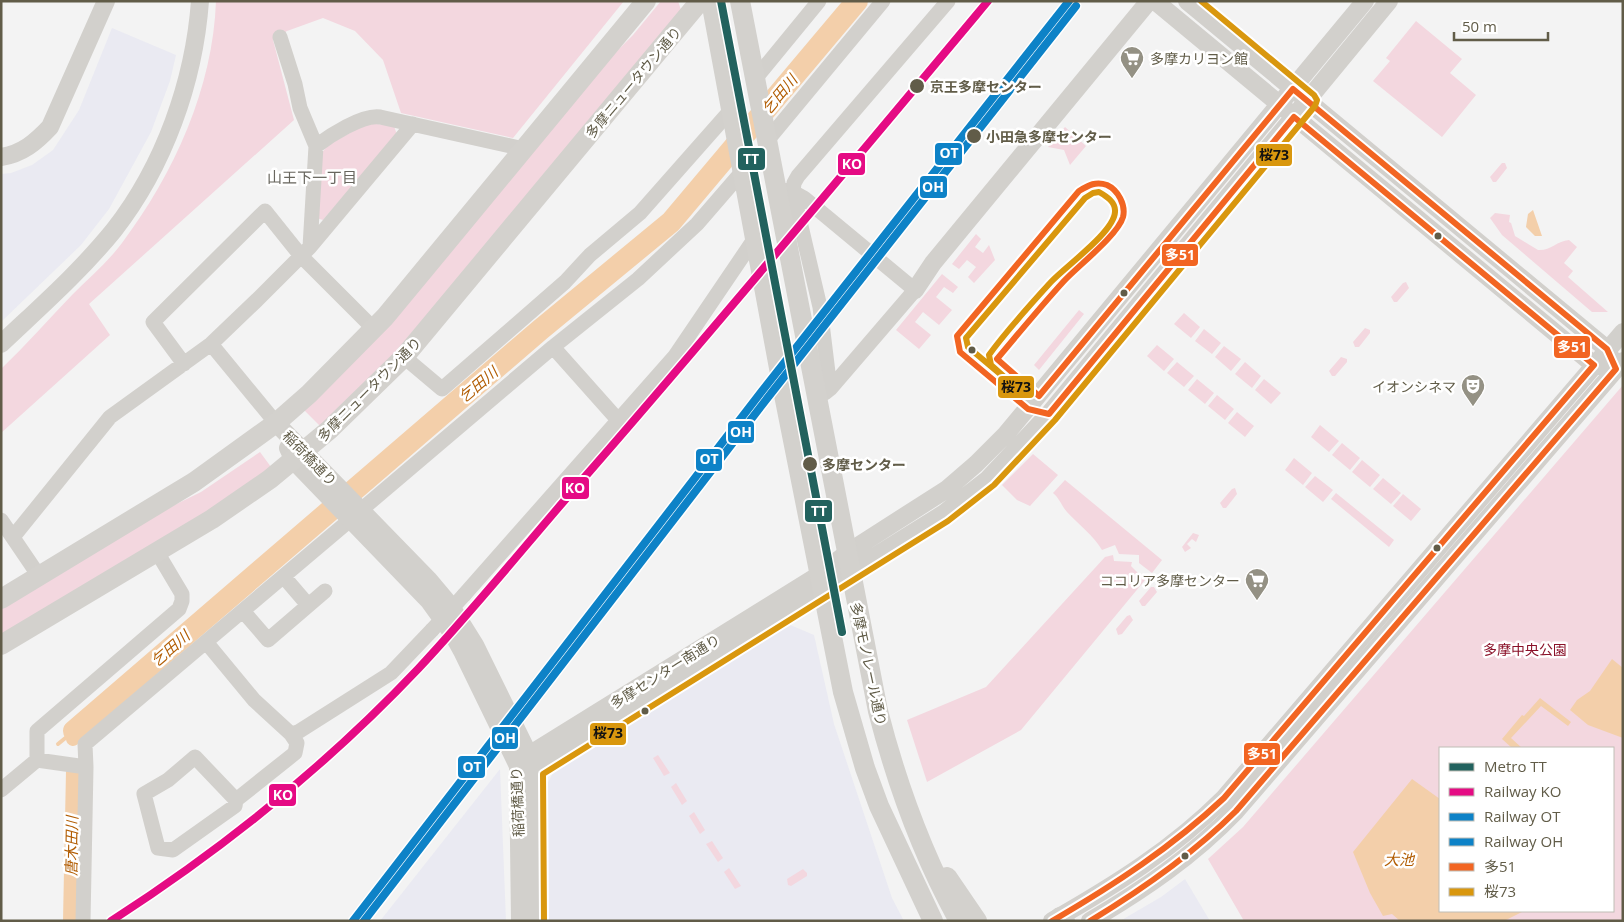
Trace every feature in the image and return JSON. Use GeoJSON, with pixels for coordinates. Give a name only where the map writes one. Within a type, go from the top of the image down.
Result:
{"type":"FeatureCollection","features":[{"type":"Feature","properties":{"kind":"main road"},"geometry":{"type":"LineString","coordinates":[[1,599],[194,482],[276,423],[310,394],[374,329],[646,1]]}},
{"type":"Feature","properties":{"kind":"main road","name":"多摩ニュータウン通り"},"geometry":{"type":"LineString","coordinates":[[1,645],[212,519],[300,456],[404,356],[700,1]]}},
{"type":"Feature","properties":{"kind":"main road"},"geometry":{"type":"LineString","coordinates":[[711,1],[732,115]]}},
{"type":"Feature","properties":{"kind":"main road"},"geometry":{"type":"LineString","coordinates":[[740,1],[756,85]]}},
{"type":"Feature","properties":{"kind":"main road","name":"多摩モノレール通り"},"geometry":{"type":"LineString","coordinates":[[756,85],[774,182],[823,395],[849,563],[886,744],[920,842],[959,921]]}},
{"type":"Feature","properties":{"kind":"main road","name":"多摩モノレール通り"},"geometry":{"type":"LineString","coordinates":[[732,115],[820,582],[850,720],[865,768],[898,851],[933,921]]}},
{"type":"Feature","properties":{"kind":"main road"},"geometry":{"type":"LineString","coordinates":[[920,842],[969,907],[977,921]]}},
{"type":"Feature","properties":{"kind":"main road"},"geometry":{"type":"LineString","coordinates":[[898,851],[906,892],[918,921]]}},
{"type":"Feature","properties":{"kind":"street"},"geometry":{"type":"LineString","coordinates":[[1,157],[21,152],[41,137],[50,127],[106,1]]}},
{"type":"Feature","properties":{"kind":"street"},"geometry":{"type":"LineString","coordinates":[[1,344],[92,256],[115,228],[141,188],[169,133],[184,89],[196,35],[200,1]]}},
{"type":"Feature","properties":{"kind":"street"},"geometry":{"type":"LineString","coordinates":[[756,85],[820,1]]}},
{"type":"Feature","properties":{"kind":"street"},"geometry":{"type":"LineString","coordinates":[[765,136],[883,1]]}},
{"type":"Feature","properties":{"kind":"street"},"geometry":{"type":"LineString","coordinates":[[823,395],[915,290],[938,258],[1149,1]]}},
{"type":"Feature","properties":{"kind":"street"},"geometry":{"type":"LineString","coordinates":[[1155,1],[1594,365],[1619,365]]}},
{"type":"Feature","properties":{"kind":"street"},"geometry":{"type":"LineString","coordinates":[[1187,1],[1608,349],[1619,365]]}},
{"type":"Feature","properties":{"kind":"street"},"geometry":{"type":"LineString","coordinates":[[1294,89],[1365,1]]}},
{"type":"Feature","properties":{"kind":"street"},"geometry":{"type":"LineString","coordinates":[[1308,101],[1389,1]]}},
{"type":"Feature","properties":{"kind":"street"},"geometry":{"type":"LineString","coordinates":[[823,395],[820,307],[793,192],[794,183],[944,3]]}},
{"type":"Feature","properties":{"kind":"street"},"geometry":{"type":"LineString","coordinates":[[280,37],[295,84],[300,108],[316,146],[305,251]]}},
{"type":"Feature","properties":{"kind":"street","name":"多摩センター南通り"},"geometry":{"type":"LineString","coordinates":[[527,764],[849,563],[947,489],[976,464],[1006,434],[1294,89]]}},
{"type":"Feature","properties":{"kind":"street","name":"多摩センター南通り"},"geometry":{"type":"LineString","coordinates":[[849,563],[957,504],[988,479],[1019,448],[1308,101]]}},
{"type":"Feature","properties":{"kind":"street"},"geometry":{"type":"LineString","coordinates":[[404,356],[442,389],[565,282],[590,255],[640,212],[732,115]]}},
{"type":"Feature","properties":{"kind":"street"},"geometry":{"type":"LineString","coordinates":[[316,146],[325,138],[373,116],[524,149]]}},
{"type":"Feature","properties":{"kind":"street"},"geometry":{"type":"LineString","coordinates":[[13,537],[110,417],[211,344],[305,251],[413,124]]}},
{"type":"Feature","properties":{"kind":"street"},"geometry":{"type":"LineString","coordinates":[[84,921],[85,744],[284,577],[352,512],[638,279],[697,224],[741,166]]}},
{"type":"Feature","properties":{"kind":"street"},"geometry":{"type":"LineString","coordinates":[[774,182],[804,198],[915,290]]}},
{"type":"Feature","properties":{"kind":"street"},"geometry":{"type":"LineString","coordinates":[[184,364],[153,322],[265,211],[305,251],[374,329]]}},
{"type":"Feature","properties":{"kind":"street"},"geometry":{"type":"LineString","coordinates":[[290,734],[298,732],[391,674],[464,595],[675,356],[755,238]]}},
{"type":"Feature","properties":{"kind":"street"},"geometry":{"type":"LineString","coordinates":[[1059,920],[1145,865],[1194,827],[1224,798],[1623,332]]}},
{"type":"Feature","properties":{"kind":"street"},"geometry":{"type":"LineString","coordinates":[[211,344],[276,423]]}},
{"type":"Feature","properties":{"kind":"street"},"geometry":{"type":"LineString","coordinates":[[553,347],[618,420]]}},
{"type":"Feature","properties":{"kind":"street"},"geometry":{"type":"LineString","coordinates":[[1090,921],[1127,899],[1182,861],[1213,835],[1236,811],[1619,365]]}},
{"type":"Feature","properties":{"kind":"street","name":"稲荷橋通り"},"geometry":{"type":"LineString","coordinates":[[276,423],[300,456],[352,512],[439,614],[527,764],[535,921]]}},
{"type":"Feature","properties":{"kind":"street"},"geometry":{"type":"LineString","coordinates":[[1,520],[39,576]]}},
{"type":"Feature","properties":{"kind":"street"},"geometry":{"type":"LineString","coordinates":[[38,760],[37,731],[178,609],[182,601],[182,594],[157,552]]}},
{"type":"Feature","properties":{"kind":"street"},"geometry":{"type":"LineString","coordinates":[[284,577],[308,605]]}},
{"type":"Feature","properties":{"kind":"street"},"geometry":{"type":"LineString","coordinates":[[243,611],[268,640],[326,591]]}},
{"type":"Feature","properties":{"kind":"street"},"geometry":{"type":"LineString","coordinates":[[206,642],[254,700],[290,734],[297,743],[296,754],[236,800],[235,806],[173,850],[158,848],[144,794],[168,780],[195,757],[236,800]]}},
{"type":"Feature","properties":{"kind":"street"},"geometry":{"type":"LineString","coordinates":[[1,790],[38,760],[86,767]]}},
{"type":"Feature","properties":{"kind":"street","name":"稲荷橋通り"},"geometry":{"type":"LineString","coordinates":[[520,921],[527,764]]}},
{"type":"Feature","properties":{"kind":"shaded area"},"geometry":{"type":"Polygon","coordinates":[[[112,28],[176,55],[170,81],[151,132],[109,209],[81,245],[1,322],[1,174],[11,173],[32,165],[53,150],[79,110],[112,28]]]}},
{"type":"Feature","properties":{"kind":"shaded area"},"geometry":{"type":"Polygon","coordinates":[[[788,624],[814,635],[834,724],[892,898],[904,921],[546,921],[545,788],[554,771],[788,624]]]}},
{"type":"Feature","properties":{"kind":"shaded area"},"geometry":{"type":"Polygon","coordinates":[[[500,769],[506,921],[380,921],[500,769]]]}},
{"type":"Feature","properties":{"kind":"shaded area"},"geometry":{"type":"Polygon","coordinates":[[[1185,879],[1210,921],[1120,921],[1161,897],[1185,879]]]}},
{"type":"Feature","properties":{"kind":"green space"},"geometry":{"type":"Polygon","coordinates":[[[216,1],[624,1],[513,138],[401,113],[383,60],[355,31],[323,18],[287,31],[273,40],[294,120],[89,304],[110,335],[1,433],[1,369],[117,250],[141,216],[174,159],[199,98],[213,34],[216,1]]]}},
{"type":"Feature","properties":{"kind":"green space"},"geometry":{"type":"Polygon","coordinates":[[[661,1],[678,1],[681,10],[398,352],[321,427],[303,409],[592,76],[633,35],[661,1]]]}},
{"type":"Feature","properties":{"kind":"green space"},"geometry":{"type":"Polygon","coordinates":[[[1416,21],[1462,59],[1450,73],[1476,95],[1442,137],[1373,81],[1390,61],[1386,58],[1416,21]]]}},
{"type":"Feature","properties":{"kind":"green space"},"geometry":{"type":"Polygon","coordinates":[[[368,123],[394,126],[397,135],[323,220],[316,218],[321,154],[328,145],[368,123]]]}},
{"type":"Feature","properties":{"kind":"green space"},"geometry":{"type":"Polygon","coordinates":[[[1065,127],[1086,146],[1070,165],[1064,150],[1048,147],[1065,127]]]}},
{"type":"Feature","properties":{"kind":"green space"},"geometry":{"type":"Polygon","coordinates":[[[1502,163],[1505,163],[1507,168],[1496,182],[1493,182],[1490,177],[1502,163]]]}},
{"type":"Feature","properties":{"kind":"green space"},"geometry":{"type":"Polygon","coordinates":[[[1495,213],[1510,215],[1509,222],[1515,236],[1538,250],[1546,249],[1569,240],[1577,247],[1564,263],[1573,271],[1568,277],[1608,312],[1592,312],[1502,235],[1490,218],[1495,213]]]}},
{"type":"Feature","properties":{"kind":"green space"},"geometry":{"type":"Polygon","coordinates":[[[976,234],[981,239],[975,247],[983,253],[989,245],[995,260],[974,283],[968,277],[976,267],[967,260],[959,269],[952,264],[976,234]]]}},
{"type":"Feature","properties":{"kind":"green space"},"geometry":{"type":"Polygon","coordinates":[[[942,274],[958,287],[953,293],[944,287],[936,297],[952,310],[939,325],[923,312],[915,322],[931,335],[919,349],[896,330],[942,274]]]}},
{"type":"Feature","properties":{"kind":"green space"},"geometry":{"type":"Polygon","coordinates":[[[1406,282],[1409,288],[1397,302],[1394,302],[1391,297],[1406,282]]]}},
{"type":"Feature","properties":{"kind":"green space"},"geometry":{"type":"Polygon","coordinates":[[[1079,310],[1084,314],[1039,370],[1034,365],[1079,310]]]}},
{"type":"Feature","properties":{"kind":"green space"},"geometry":{"type":"Polygon","coordinates":[[[1184,313],[1200,327],[1191,338],[1174,324],[1184,313]]]}},
{"type":"Feature","properties":{"kind":"green space"},"geometry":{"type":"Polygon","coordinates":[[[1365,328],[1370,330],[1370,333],[1359,347],[1355,347],[1353,342],[1365,328]]]}},
{"type":"Feature","properties":{"kind":"green space"},"geometry":{"type":"Polygon","coordinates":[[[1204,329],[1221,343],[1212,354],[1195,341],[1204,329]]]}},
{"type":"Feature","properties":{"kind":"green space"},"geometry":{"type":"Polygon","coordinates":[[[1157,345],[1174,359],[1164,371],[1147,356],[1157,345]]]}},
{"type":"Feature","properties":{"kind":"green space"},"geometry":{"type":"Polygon","coordinates":[[[1224,346],[1241,359],[1231,371],[1215,357],[1224,346]]]}},
{"type":"Feature","properties":{"kind":"green space"},"geometry":{"type":"Polygon","coordinates":[[[1341,357],[1347,359],[1347,362],[1335,376],[1332,376],[1329,371],[1341,357]]]}},
{"type":"Feature","properties":{"kind":"green space"},"geometry":{"type":"Polygon","coordinates":[[[1177,362],[1194,376],[1184,387],[1167,373],[1177,362]]]}},
{"type":"Feature","properties":{"kind":"green space"},"geometry":{"type":"Polygon","coordinates":[[[1245,362],[1261,376],[1252,388],[1235,374],[1245,362]]]}},
{"type":"Feature","properties":{"kind":"green space"},"geometry":{"type":"Polygon","coordinates":[[[1197,379],[1214,393],[1205,404],[1188,390],[1197,379]]]}},
{"type":"Feature","properties":{"kind":"green space"},"geometry":{"type":"Polygon","coordinates":[[[1264,379],[1281,393],[1271,404],[1255,390],[1264,379]]]}},
{"type":"Feature","properties":{"kind":"green space","name":"多摩中央公園"},"geometry":{"type":"Polygon","coordinates":[[[1623,385],[1623,921],[1244,921],[1208,859],[1243,827],[1623,385]]]}},
{"type":"Feature","properties":{"kind":"green space"},"geometry":{"type":"Polygon","coordinates":[[[1217,395],[1234,409],[1225,420],[1208,406],[1217,395]]]}},
{"type":"Feature","properties":{"kind":"green space"},"geometry":{"type":"Polygon","coordinates":[[[1237,412],[1254,426],[1245,437],[1228,423],[1237,412]]]}},
{"type":"Feature","properties":{"kind":"green space"},"geometry":{"type":"Polygon","coordinates":[[[1320,425],[1339,441],[1329,452],[1311,437],[1320,425]]]}},
{"type":"Feature","properties":{"kind":"green space"},"geometry":{"type":"Polygon","coordinates":[[[1342,443],[1360,458],[1350,470],[1332,455],[1342,443]]]}},
{"type":"Feature","properties":{"kind":"green space"},"geometry":{"type":"Polygon","coordinates":[[[260,452],[271,467],[211,510],[1,638],[1,608],[152,516],[201,492],[260,452]]]}},
{"type":"Feature","properties":{"kind":"green space"},"geometry":{"type":"Polygon","coordinates":[[[1033,454],[1058,475],[1030,506],[1017,500],[1002,485],[1033,454]]]}},
{"type":"Feature","properties":{"kind":"green space"},"geometry":{"type":"Polygon","coordinates":[[[1294,458],[1312,473],[1303,485],[1285,470],[1294,458]]]}},
{"type":"Feature","properties":{"kind":"green space"},"geometry":{"type":"Polygon","coordinates":[[[1362,460],[1380,475],[1370,487],[1352,472],[1362,460]]]}},
{"type":"Feature","properties":{"kind":"green space"},"geometry":{"type":"Polygon","coordinates":[[[1315,476],[1333,490],[1323,502],[1305,487],[1315,476]]]}},
{"type":"Feature","properties":{"kind":"green space"},"geometry":{"type":"Polygon","coordinates":[[[1383,478],[1401,493],[1391,504],[1373,489],[1383,478]]]}},
{"type":"Feature","properties":{"kind":"green space"},"geometry":{"type":"Polygon","coordinates":[[[1065,480],[1162,560],[1152,573],[1139,563],[1139,555],[1119,554],[1115,545],[1102,550],[1067,512],[1053,493],[1065,480]]]}},
{"type":"Feature","properties":{"kind":"green space"},"geometry":{"type":"Polygon","coordinates":[[[1235,488],[1237,494],[1226,508],[1223,508],[1220,503],[1235,488]]]}},
{"type":"Feature","properties":{"kind":"green space"},"geometry":{"type":"Polygon","coordinates":[[[1336,493],[1394,540],[1389,547],[1331,499],[1336,493]]]}},
{"type":"Feature","properties":{"kind":"green space"},"geometry":{"type":"Polygon","coordinates":[[[1403,494],[1421,509],[1411,521],[1393,506],[1403,494]]]}},
{"type":"Feature","properties":{"kind":"green space"},"geometry":{"type":"Polygon","coordinates":[[[1193,533],[1199,535],[1196,542],[1192,539],[1187,544],[1191,548],[1185,552],[1182,547],[1193,533]]]}},
{"type":"Feature","properties":{"kind":"green space"},"geometry":{"type":"Polygon","coordinates":[[[1113,555],[1114,561],[1132,562],[1131,566],[1145,580],[1021,730],[927,782],[907,720],[986,687],[1105,557],[1113,555]]]}},
{"type":"Feature","properties":{"kind":"green space"},"geometry":{"type":"Polygon","coordinates":[[[1151,587],[1154,587],[1157,592],[1145,606],[1142,606],[1139,601],[1151,587]]]}},
{"type":"Feature","properties":{"kind":"green space"},"geometry":{"type":"Polygon","coordinates":[[[1130,615],[1133,620],[1122,634],[1118,635],[1116,629],[1130,615]]]}},
{"type":"Feature","properties":{"kind":"green space"},"geometry":{"type":"Polygon","coordinates":[[[658,755],[670,773],[664,776],[653,758],[658,755]]]}},
{"type":"Feature","properties":{"kind":"green space"},"geometry":{"type":"Polygon","coordinates":[[[676,783],[687,801],[682,805],[671,787],[676,783]]]}},
{"type":"Feature","properties":{"kind":"green space"},"geometry":{"type":"Polygon","coordinates":[[[694,812],[705,830],[700,834],[689,816],[694,812]]]}},
{"type":"Feature","properties":{"kind":"green space"},"geometry":{"type":"Polygon","coordinates":[[[712,841],[723,858],[718,862],[706,844],[712,841]]]}},
{"type":"Feature","properties":{"kind":"green space"},"geometry":{"type":"Polygon","coordinates":[[[729,868],[741,886],[735,889],[724,872],[729,868]]]}},
{"type":"Feature","properties":{"kind":"green space"},"geometry":{"type":"Polygon","coordinates":[[[803,869],[807,876],[791,886],[788,885],[787,879],[803,869]]]}},
{"type":"Feature","properties":{"kind":"water"},"geometry":{"type":"Polygon","coordinates":[[[1533,210],[1542,236],[1535,236],[1526,227],[1528,214],[1533,210]]]}},
{"type":"Feature","properties":{"kind":"water"},"geometry":{"type":"Polygon","coordinates":[[[1612,659],[1623,668],[1623,738],[1588,725],[1570,710],[1577,700],[1590,691],[1612,659]]]}},
{"type":"Feature","properties":{"kind":"water"},"geometry":{"type":"Polygon","coordinates":[[[1540,698],[1571,722],[1568,726],[1541,706],[1511,738],[1521,747],[1511,747],[1502,739],[1522,715],[1524,716],[1540,698]]]}},
{"type":"Feature","properties":{"kind":"water","name":"大池"},"geometry":{"type":"Polygon","coordinates":[[[1412,779],[1439,798],[1439,912],[1522,912],[1504,921],[1400,921],[1392,914],[1383,916],[1370,893],[1353,852],[1412,779]]]}},
{"type":"Feature","properties":{"kind":"waterway","name":"乞田川"},"geometry":{"type":"LineString","coordinates":[[74,731],[540,330],[671,222],[857,1]]}},
{"type":"Feature","properties":{"kind":"waterway"},"geometry":{"type":"LineString","coordinates":[[58,744],[74,731]]}},
{"type":"Feature","properties":{"kind":"waterway","name":"乞田川"},"geometry":{"type":"LineString","coordinates":[[73,739],[74,731]]}},
{"type":"Feature","properties":{"kind":"waterway","name":"唐木田川"},"geometry":{"type":"LineString","coordinates":[[70,921],[73,771]]}},
{"type":"Feature","properties":{"kind":"metro line","name":"TT"},"geometry":{"type":"LineString","coordinates":[[721,1],[842,632]]}},
{"type":"Feature","properties":{"kind":"rail line","name":"KO"},"geometry":{"type":"LineString","coordinates":[[111,921],[193,865],[272,804],[347,739],[418,669],[691,354],[988,1]]}},
{"type":"Feature","properties":{"kind":"rail line","name":"OT"},"geometry":{"type":"LineString","coordinates":[[353,921],[762,391],[1069,1]]}},
{"type":"Feature","properties":{"kind":"rail line","name":"OH"},"geometry":{"type":"LineString","coordinates":[[364,921],[769,396],[1076,6]]}},
{"type":"Feature","properties":{"kind":"transit line","name":"桜73"},"geometry":{"type":"LineString","coordinates":[[544,921],[543,774],[948,521],[994,485],[1055,420],[1315,106],[1317,100],[1314,95],[1201,1]]}},
{"type":"Feature","properties":{"kind":"transit line","name":"多51"},"geometry":{"type":"LineString","coordinates":[[1052,921],[1098,893],[1163,849],[1224,798],[1594,365],[1294,117],[1049,414],[1028,409],[960,352],[957,336],[1079,191],[1099,183],[1111,187],[1115,190],[1122,203],[1124,212],[1120,224],[1106,241],[1064,281],[997,359],[1039,396],[1293,89],[1607,349],[1616,369],[1236,811],[1166,871],[1090,921]]}},
{"type":"Feature","properties":{"kind":"transit line","name":"桜73"},"geometry":{"type":"LineString","coordinates":[[1099,192],[1105,195],[1115,208],[1113,220],[1107,229],[1051,282],[989,355],[991,365],[1019,390],[968,347],[966,338],[1085,198],[1099,192]]}},
{"type":"Feature","properties":{"kind":"place","name":"多摩カリヨン館"},"geometry":{"type":"Point","coordinates":[1132,79]}},
{"type":"Feature","properties":{"kind":"place","name":"京王多摩センター"},"geometry":{"type":"Point","coordinates":[917,86]}},
{"type":"Feature","properties":{"kind":"place","name":"小田急多摩センター"},"geometry":{"type":"Point","coordinates":[974,136]}},
{"type":"Feature","properties":{"kind":"place","name":"イオンシネマ"},"geometry":{"type":"Point","coordinates":[1473,407]}},
{"type":"Feature","properties":{"kind":"place","name":"多摩センター"},"geometry":{"type":"Point","coordinates":[810,464]}},
{"type":"Feature","properties":{"kind":"place","name":"ココリア多摩センター"},"geometry":{"type":"Point","coordinates":[1257,601]}},
{"type":"Feature","properties":{"kind":"district","name":"山王下一丁目"},"geometry":{"type":"Point","coordinates":[312,177]}}]}
